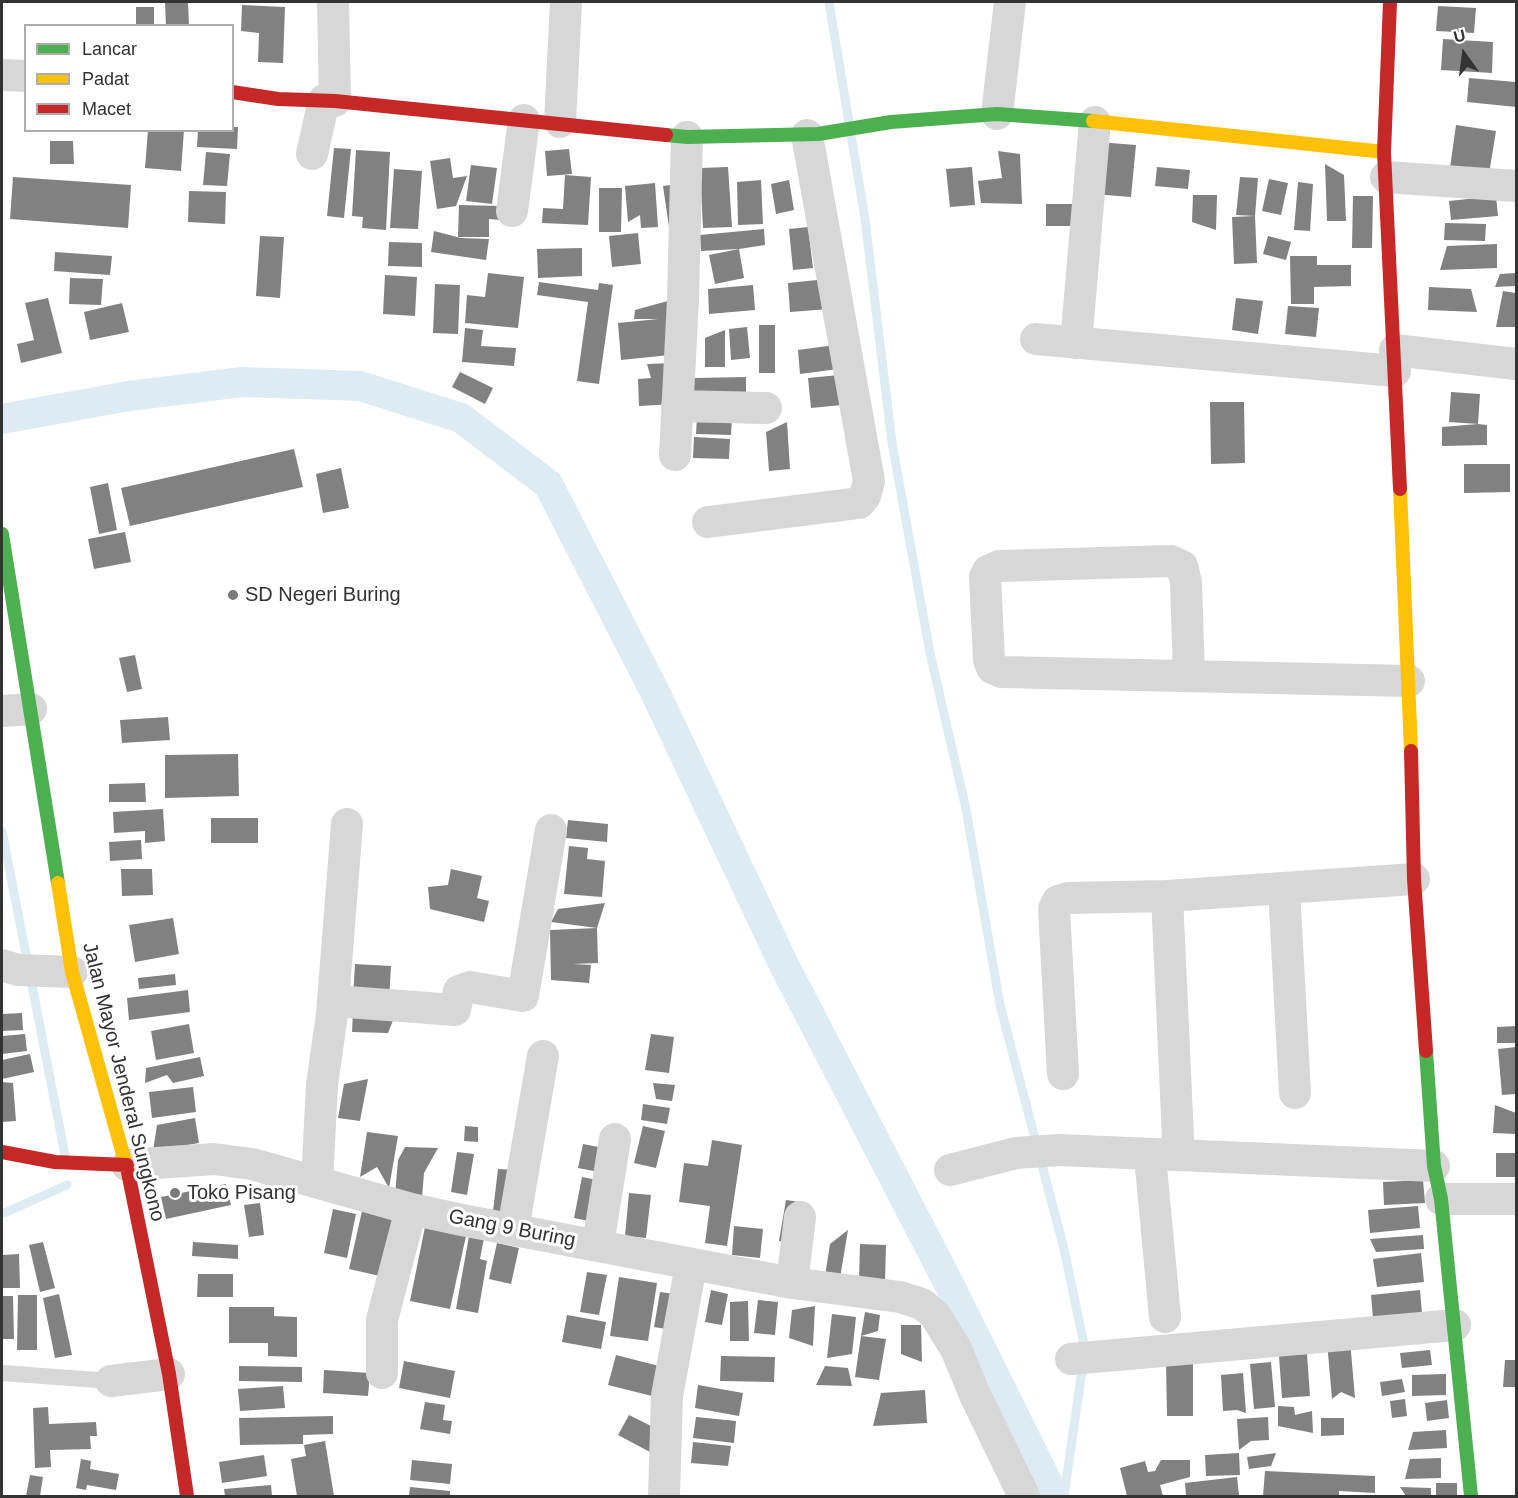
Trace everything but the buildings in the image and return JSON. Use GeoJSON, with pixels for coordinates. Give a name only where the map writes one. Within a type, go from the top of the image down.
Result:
{"type":"FeatureCollection","features":[{"type":"Feature","properties":{"kind":"street"},"geometry":{"type":"LineString","coordinates":[[312,154],[329,100],[333,2]]}},
{"type":"Feature","properties":{"kind":"street"},"geometry":{"type":"LineString","coordinates":[[560,122],[566,2]]}},
{"type":"Feature","properties":{"kind":"street"},"geometry":{"type":"LineString","coordinates":[[997,114],[1010,2]]}},
{"type":"Feature","properties":{"kind":"street"},"geometry":{"type":"LineString","coordinates":[[1390,2],[1385,165],[1409,681],[1414,879],[1434,1167],[1441,1199],[1471,1497]]}},
{"type":"Feature","properties":{"kind":"street"},"geometry":{"type":"LineString","coordinates":[[2,75],[24,76]]}},
{"type":"Feature","properties":{"kind":"street"},"geometry":{"type":"LineString","coordinates":[[234,92],[278,99],[329,100],[687,136],[813,134],[891,122],[997,114],[1095,122],[1516,186]]}},
{"type":"Feature","properties":{"kind":"street"},"geometry":{"type":"LineString","coordinates":[[512,211],[524,120]]}},
{"type":"Feature","properties":{"kind":"street"},"geometry":{"type":"LineString","coordinates":[[1076,343],[1095,122]]}},
{"type":"Feature","properties":{"kind":"street"},"geometry":{"type":"LineString","coordinates":[[708,522],[859,502],[865,496],[869,481],[813,134]]}},
{"type":"Feature","properties":{"kind":"street"},"geometry":{"type":"LineString","coordinates":[[675,455],[686,244],[687,136]]}},
{"type":"Feature","properties":{"kind":"street"},"geometry":{"type":"LineString","coordinates":[[1036,339],[1395,360],[1516,363]]}},
{"type":"Feature","properties":{"kind":"street"},"geometry":{"type":"LineString","coordinates":[[677,406],[766,408]]}},
{"type":"Feature","properties":{"kind":"street","name":"Jalan Mayor Jenderal Sungkono"},"geometry":{"type":"LineString","coordinates":[[2,534],[34,969],[127,1165],[136,1378],[187,1497]]}},
{"type":"Feature","properties":{"kind":"street"},"geometry":{"type":"LineString","coordinates":[[1189,676],[1186,582],[1182,566],[1171,561],[999,566],[988,572],[985,577],[989,660],[992,668],[1001,672],[1409,681]]}},
{"type":"Feature","properties":{"kind":"street"},"geometry":{"type":"LineString","coordinates":[[317,1182],[322,1084],[334,1001],[347,824]]}},
{"type":"Feature","properties":{"kind":"street"},"geometry":{"type":"LineString","coordinates":[[334,1001],[455,1010],[459,991],[470,987],[523,996],[551,830]]}},
{"type":"Feature","properties":{"kind":"street"},"geometry":{"type":"LineString","coordinates":[[1063,1074],[1054,909],[1058,901],[1068,898],[1167,896],[1414,879]]}},
{"type":"Feature","properties":{"kind":"street"},"geometry":{"type":"LineString","coordinates":[[1284,889],[1295,1093]]}},
{"type":"Feature","properties":{"kind":"street"},"geometry":{"type":"LineString","coordinates":[[1167,896],[1178,1138]]}},
{"type":"Feature","properties":{"kind":"street"},"geometry":{"type":"LineString","coordinates":[[513,1229],[543,1056]]}},
{"type":"Feature","properties":{"kind":"street"},"geometry":{"type":"LineString","coordinates":[[598,1245],[615,1139]]}},
{"type":"Feature","properties":{"kind":"street"},"geometry":{"type":"LineString","coordinates":[[950,1170],[1016,1153],[1059,1150],[1150,1156],[1434,1167]]}},
{"type":"Feature","properties":{"kind":"street"},"geometry":{"type":"LineString","coordinates":[[2,1152],[55,1161],[127,1165]]}},
{"type":"Feature","properties":{"kind":"street"},"geometry":{"type":"LineString","coordinates":[[1150,1156],[1165,1317]]}},
{"type":"Feature","properties":{"kind":"street","name":"Gang 9 Buring"},"geometry":{"type":"LineString","coordinates":[[127,1165],[214,1159],[252,1164],[411,1209],[692,1265],[792,1283],[900,1297],[922,1304],[935,1315],[956,1348],[975,1395],[1024,1497]]}},
{"type":"Feature","properties":{"kind":"street"},"geometry":{"type":"LineString","coordinates":[[1441,1199],[1516,1200]]}},
{"type":"Feature","properties":{"kind":"street"},"geometry":{"type":"LineString","coordinates":[[382,1373],[382,1320],[411,1209]]}},
{"type":"Feature","properties":{"kind":"street"},"geometry":{"type":"LineString","coordinates":[[792,1283],[800,1217]]}},
{"type":"Feature","properties":{"kind":"street"},"geometry":{"type":"LineString","coordinates":[[664,1497],[667,1396],[692,1265]]}},
{"type":"Feature","properties":{"kind":"street"},"geometry":{"type":"LineString","coordinates":[[1084,1358],[1455,1325]]}},
{"type":"Feature","properties":{"kind":"lane"},"geometry":{"type":"LineString","coordinates":[[2,1373],[136,1378]]}},
{"type":"Feature","properties":{"kind":"waterway"},"geometry":{"type":"LineString","coordinates":[[829,2],[865,219],[892,443],[930,653],[966,809],[1000,1005],[1064,1249],[1085,1349],[1064,1496]]}},
{"type":"Feature","properties":{"kind":"waterway"},"geometry":{"type":"LineString","coordinates":[[2,419],[129,396],[242,382],[360,386],[461,418],[548,484],[654,690],[783,963],[950,1286],[1054,1496]]}},
{"type":"Feature","properties":{"kind":"waterway"},"geometry":{"type":"LineString","coordinates":[[2,831],[65,1155]]}},
{"type":"Feature","properties":{"kind":"waterway"},"geometry":{"type":"LineString","coordinates":[[2,1214],[67,1185]]}},
{"type":"Feature","properties":{"kind":"traffic: fast"},"geometry":{"type":"LineString","coordinates":[[666,135],[687,137],[818,134],[891,122],[997,114],[1093,121]]}},
{"type":"Feature","properties":{"kind":"traffic: fast"},"geometry":{"type":"LineString","coordinates":[[2,534],[58,883]]}},
{"type":"Feature","properties":{"kind":"traffic: fast"},"geometry":{"type":"LineString","coordinates":[[1426,1051],[1434,1166],[1441,1199],[1471,1496]]}},
{"type":"Feature","properties":{"kind":"traffic: slow"},"geometry":{"type":"LineString","coordinates":[[1093,121],[1384,152]]}},
{"type":"Feature","properties":{"kind":"traffic: slow"},"geometry":{"type":"LineString","coordinates":[[1400,489],[1411,751]]}},
{"type":"Feature","properties":{"kind":"traffic: slow"},"geometry":{"type":"LineString","coordinates":[[58,883],[72,972],[128,1172]]}},
{"type":"Feature","properties":{"kind":"traffic: jam"},"geometry":{"type":"LineString","coordinates":[[1390,2],[1384,152],[1400,489]]}},
{"type":"Feature","properties":{"kind":"traffic: jam"},"geometry":{"type":"LineString","coordinates":[[234,92],[278,99],[335,101],[666,135]]}},
{"type":"Feature","properties":{"kind":"traffic: jam"},"geometry":{"type":"LineString","coordinates":[[1411,751],[1414,879],[1426,1051]]}},
{"type":"Feature","properties":{"kind":"traffic: jam"},"geometry":{"type":"LineString","coordinates":[[2,1152],[55,1162],[127,1165]]}},
{"type":"Feature","properties":{"kind":"traffic: jam"},"geometry":{"type":"LineString","coordinates":[[128,1172],[169,1374],[187,1496]]}},
{"type":"Feature","properties":{"kind":"place","name":"SD Negeri Buring"},"geometry":{"type":"Point","coordinates":[233,595]}},
{"type":"Feature","properties":{"kind":"place","name":"Toko Pisang"},"geometry":{"type":"Point","coordinates":[175,1193]}}]}
